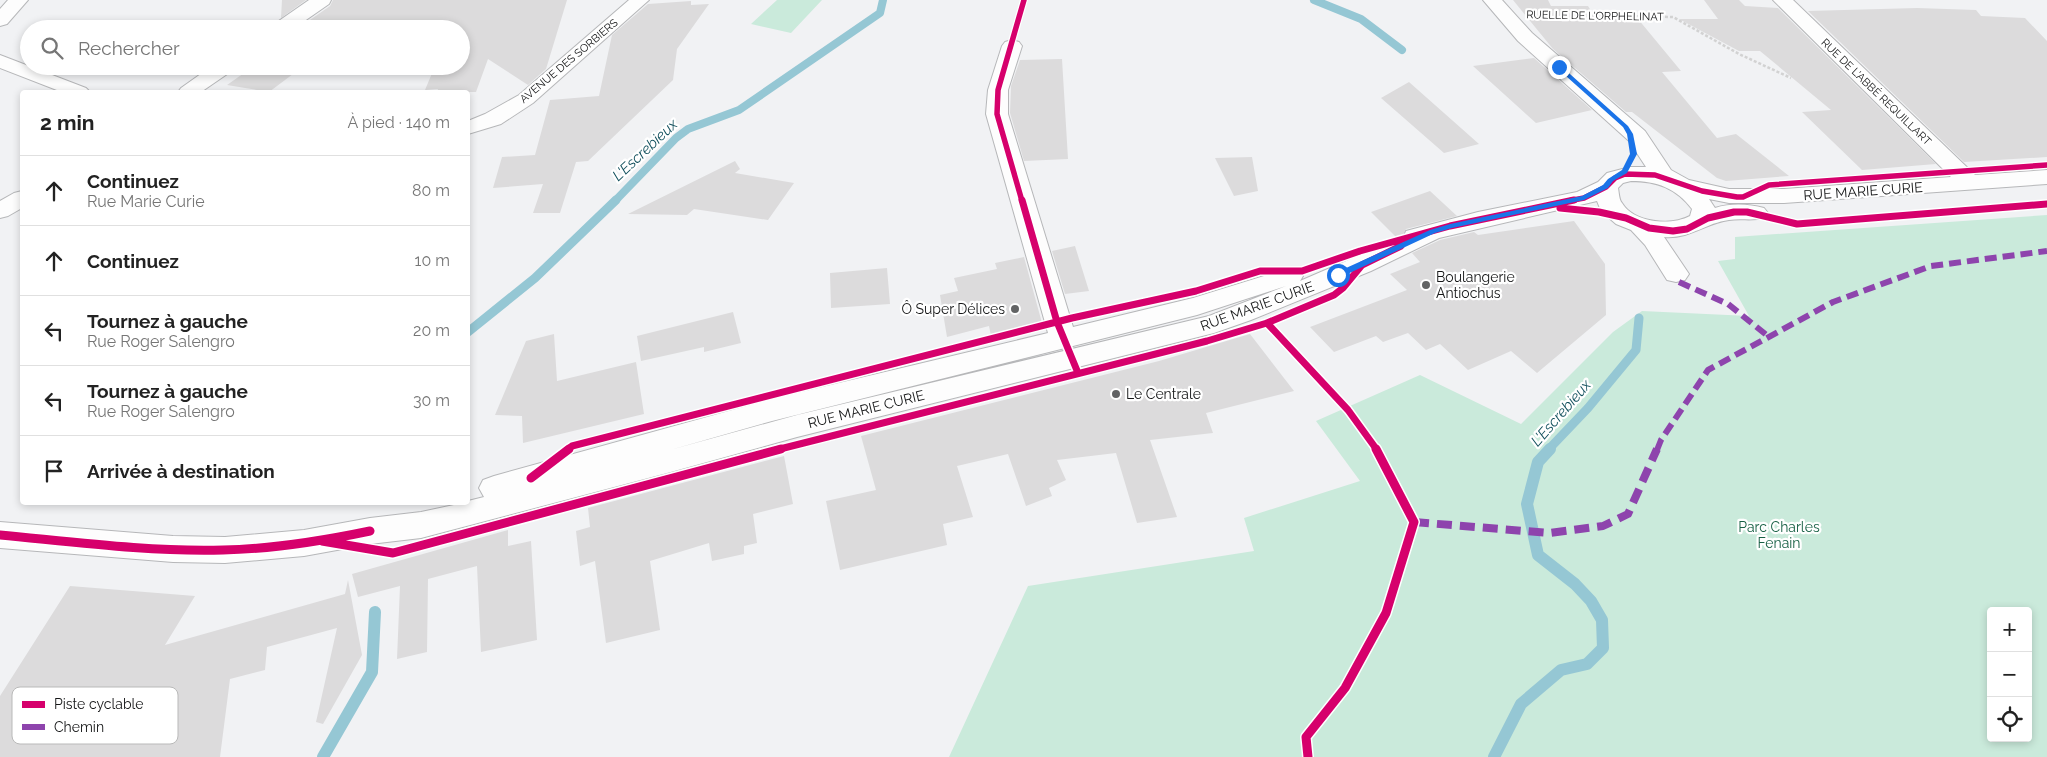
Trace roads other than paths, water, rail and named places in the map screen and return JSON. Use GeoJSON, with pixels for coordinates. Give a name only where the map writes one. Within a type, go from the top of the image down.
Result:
{"type":"FeatureCollection","features":[{"type":"Feature","properties":{"kind":"street"},"geometry":{"type":"LineString","coordinates":[[0,20],[19,0]]}},
{"type":"Feature","properties":{"kind":"street"},"geometry":{"type":"LineString","coordinates":[[293,20],[322,0]]}},
{"type":"Feature","properties":{"kind":"street","name":"AVENUE DES SORBIERS"},"geometry":{"type":"LineString","coordinates":[[470,127],[493,119],[526,99],[640,0]]}},
{"type":"Feature","properties":{"kind":"street","name":"RUE DE L'ABBÉ REQUILLART"},"geometry":{"type":"LineString","coordinates":[[1782,0],[1970,183]]}},
{"type":"Feature","properties":{"kind":"street"},"geometry":{"type":"LineString","coordinates":[[1498,7],[1559,67],[1625,126],[1641,141],[1657,169],[1674,182],[1692,192],[1699,201],[1703,214],[1680,236],[1677,244],[1675,252],[1676,274],[1654,240],[1610,205],[1605,195],[1613,181],[1628,167],[1633,154],[1632,138],[1625,126]]}},
{"type":"Feature","properties":{"kind":"street"},"geometry":{"type":"LineString","coordinates":[[1012,46],[998,90],[997,114],[1063,339]]}},
{"type":"Feature","properties":{"kind":"street"},"geometry":{"type":"LineString","coordinates":[[0,61],[20,69]]}},
{"type":"Feature","properties":{"kind":"street"},"geometry":{"type":"LineString","coordinates":[[36,75],[74,90]]}},
{"type":"Feature","properties":{"kind":"street"},"geometry":{"type":"LineString","coordinates":[[191,90],[213,75]]}},
{"type":"Feature","properties":{"kind":"street","name":"RUE MARIE CURIE"},"geometry":{"type":"LineString","coordinates":[[470,496],[772,410],[1213,302],[1360,251],[1478,220],[1584,198],[1613,181],[1642,174],[1719,195],[1743,197],[1784,196],[2047,177]]}},
{"type":"Feature","properties":{"kind":"street","name":"RUE MARIE CURIE"},"geometry":{"type":"LineString","coordinates":[[1533,209],[1578,208],[1665,230],[1693,225],[1722,214],[1734,212],[1796,212],[2047,194]]}},
{"type":"Feature","properties":{"kind":"street"},"geometry":{"type":"LineString","coordinates":[[0,211],[20,199]]}},
{"type":"Feature","properties":{"kind":"street","name":"RUE MARIE CURIE"},"geometry":{"type":"LineString","coordinates":[[370,531],[408,527],[451,518],[797,426],[1207,326],[1242,314],[1362,265],[1432,232]]}},
{"type":"Feature","properties":{"kind":"street"},"geometry":{"type":"LineString","coordinates":[[0,535],[173,549],[225,550],[304,543],[370,531],[441,505]]}},
{"type":"Feature","properties":{"kind":"waterway","name":"L'Escrebieux"},"geometry":{"type":"LineString","coordinates":[[616,200],[676,138],[688,129],[739,110],[880,13],[883,0]]}},
{"type":"Feature","properties":{"kind":"waterway","name":"L'Escrebieux"},"geometry":{"type":"LineString","coordinates":[[1314,0],[1361,19],[1402,50]]}},
{"type":"Feature","properties":{"kind":"waterway","name":"L'Escrebieux"},"geometry":{"type":"LineString","coordinates":[[470,330],[535,278],[616,200]]}},
{"type":"Feature","properties":{"kind":"waterway","name":"L'Escrebieux"},"geometry":{"type":"LineString","coordinates":[[1548,450],[1588,408],[1636,350],[1639,318]]}},
{"type":"Feature","properties":{"kind":"waterway","name":"L'Escrebieux"},"geometry":{"type":"LineString","coordinates":[[1494,757],[1521,704],[1561,670],[1587,664],[1603,648],[1602,620],[1591,601],[1575,584],[1538,555],[1527,504],[1538,462],[1550,449]]}},
{"type":"Feature","properties":{"kind":"waterway","name":"L'Escrebieux"},"geometry":{"type":"LineString","coordinates":[[323,757],[372,672],[375,612]]}},
{"type":"Feature","properties":{"kind":"place","name":"Boulangerie Antiochus"},"geometry":{"type":"Point","coordinates":[1426,285]}},
{"type":"Feature","properties":{"kind":"place","name":"Ô Super Délices"},"geometry":{"type":"Point","coordinates":[1015,309]}},
{"type":"Feature","properties":{"kind":"place","name":"Le Centrale"},"geometry":{"type":"Point","coordinates":[1116,394]}},
{"type":"Feature","properties":{"kind":"park label","name":"Parc Charles Fenain"},"geometry":{"type":"Point","coordinates":[1779,536]}}]}
